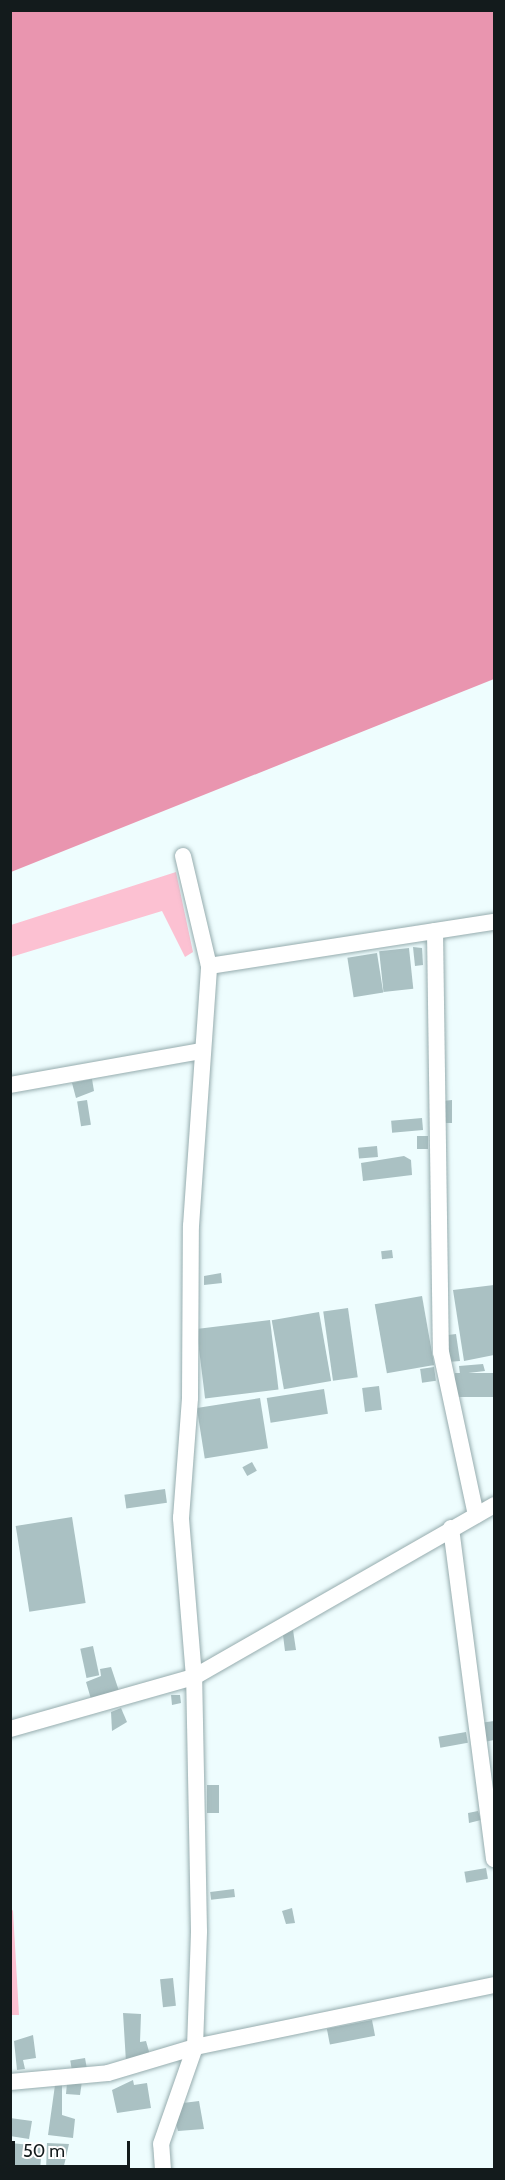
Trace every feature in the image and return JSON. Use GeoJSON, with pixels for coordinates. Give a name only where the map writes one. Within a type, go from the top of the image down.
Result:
{"type":"FeatureCollection","features":[{"type":"Feature","properties":{"kind":"street"},"geometry":{"type":"LineString","coordinates":[[163,2169],[161,2144],[195,2047],[199,1931],[194,1677],[181,1518],[201,1051],[209,966],[183,856]]}},
{"type":"Feature","properties":{"kind":"street"},"geometry":{"type":"LineString","coordinates":[[209,966],[495,922]]}},
{"type":"Feature","properties":{"kind":"street"},"geometry":{"type":"LineString","coordinates":[[435,931],[441,1352],[476,1515]]}},
{"type":"Feature","properties":{"kind":"street"},"geometry":{"type":"LineString","coordinates":[[10,1085],[201,1051]]}},
{"type":"Feature","properties":{"kind":"street"},"geometry":{"type":"LineString","coordinates":[[10,1729],[194,1677],[451,1528],[495,1505]]}},
{"type":"Feature","properties":{"kind":"street"},"geometry":{"type":"LineString","coordinates":[[451,1528],[495,1859]]}},
{"type":"Feature","properties":{"kind":"street"},"geometry":{"type":"LineString","coordinates":[[10,2082],[108,2073],[195,2047],[495,1984]]}},
{"type":"Feature","properties":{"kind":"shaded area"},"geometry":{"type":"Polygon","coordinates":[[[11,10],[494,11],[494,679],[11,872],[11,10]]]}},
{"type":"Feature","properties":{"kind":"shaded area"},"geometry":{"type":"Polygon","coordinates":[[[176,872],[193,952],[185,957],[162,911],[11,957],[11,925],[176,872]]]}},
{"type":"Feature","properties":{"kind":"shaded area"},"geometry":{"type":"Polygon","coordinates":[[[11,1908],[13,1911],[19,2015],[11,2015],[11,1908]]]}},
{"type":"Feature","properties":{"kind":"building"},"geometry":{"type":"Polygon","coordinates":[[[413,947],[422,948],[423,965],[415,966],[413,947]]]}},
{"type":"Feature","properties":{"kind":"building"},"geometry":{"type":"Polygon","coordinates":[[[409,948],[413,989],[383,992],[379,951],[409,948]]]}},
{"type":"Feature","properties":{"kind":"building"},"geometry":{"type":"Polygon","coordinates":[[[377,953],[383,993],[354,997],[347,958],[377,953]]]}},
{"type":"Feature","properties":{"kind":"building"},"geometry":{"type":"Polygon","coordinates":[[[92,1079],[94,1091],[76,1098],[72,1083],[92,1079]]]}},
{"type":"Feature","properties":{"kind":"building"},"geometry":{"type":"Polygon","coordinates":[[[87,1100],[91,1125],[81,1126],[77,1102],[87,1100]]]}},
{"type":"Feature","properties":{"kind":"building"},"geometry":{"type":"Polygon","coordinates":[[[452,1100],[452,1123],[444,1123],[443,1101],[452,1100]]]}},
{"type":"Feature","properties":{"kind":"building"},"geometry":{"type":"Polygon","coordinates":[[[422,1118],[423,1130],[392,1133],[391,1121],[422,1118]]]}},
{"type":"Feature","properties":{"kind":"building"},"geometry":{"type":"Polygon","coordinates":[[[417,1136],[428,1136],[428,1149],[417,1149],[417,1136]]]}},
{"type":"Feature","properties":{"kind":"building"},"geometry":{"type":"Polygon","coordinates":[[[377,1146],[378,1157],[359,1159],[358,1148],[377,1146]]]}},
{"type":"Feature","properties":{"kind":"building"},"geometry":{"type":"Polygon","coordinates":[[[404,1156],[411,1160],[412,1175],[363,1181],[361,1163],[404,1156]]]}},
{"type":"Feature","properties":{"kind":"building"},"geometry":{"type":"Polygon","coordinates":[[[392,1250],[393,1258],[382,1259],[381,1251],[392,1250]]]}},
{"type":"Feature","properties":{"kind":"building"},"geometry":{"type":"Polygon","coordinates":[[[221,1273],[222,1283],[204,1285],[204,1276],[221,1273]]]}},
{"type":"Feature","properties":{"kind":"building"},"geometry":{"type":"Polygon","coordinates":[[[494,1285],[494,1355],[464,1361],[453,1290],[494,1285]]]}},
{"type":"Feature","properties":{"kind":"building"},"geometry":{"type":"Polygon","coordinates":[[[422,1296],[434,1365],[387,1373],[375,1304],[422,1296]]]}},
{"type":"Feature","properties":{"kind":"building"},"geometry":{"type":"Polygon","coordinates":[[[348,1308],[358,1377],[333,1381],[323,1311],[348,1308]]]}},
{"type":"Feature","properties":{"kind":"building"},"geometry":{"type":"Polygon","coordinates":[[[319,1312],[331,1381],[284,1389],[272,1320],[319,1312]]]}},
{"type":"Feature","properties":{"kind":"building"},"geometry":{"type":"Polygon","coordinates":[[[270,1320],[279,1389],[205,1398],[197,1329],[270,1320]]]}},
{"type":"Feature","properties":{"kind":"building"},"geometry":{"type":"Polygon","coordinates":[[[456,1334],[460,1361],[448,1362],[448,1335],[456,1334]]]}},
{"type":"Feature","properties":{"kind":"building"},"geometry":{"type":"Polygon","coordinates":[[[483,1364],[485,1371],[460,1374],[459,1366],[483,1364]]]}},
{"type":"Feature","properties":{"kind":"building"},"geometry":{"type":"Polygon","coordinates":[[[434,1367],[436,1381],[422,1383],[420,1369],[434,1367]]]}},
{"type":"Feature","properties":{"kind":"building"},"geometry":{"type":"Polygon","coordinates":[[[455,1373],[494,1373],[494,1397],[455,1397],[455,1373]]]}},
{"type":"Feature","properties":{"kind":"building"},"geometry":{"type":"Polygon","coordinates":[[[379,1386],[382,1410],[365,1412],[362,1388],[379,1386]]]}},
{"type":"Feature","properties":{"kind":"building"},"geometry":{"type":"Polygon","coordinates":[[[324,1389],[328,1414],[271,1423],[267,1398],[324,1389]]]}},
{"type":"Feature","properties":{"kind":"building"},"geometry":{"type":"Polygon","coordinates":[[[260,1398],[268,1448],[205,1458],[197,1408],[260,1398]]]}},
{"type":"Feature","properties":{"kind":"building"},"geometry":{"type":"Polygon","coordinates":[[[252,1462],[257,1471],[247,1476],[242,1467],[252,1462]]]}},
{"type":"Feature","properties":{"kind":"building"},"geometry":{"type":"Polygon","coordinates":[[[165,1489],[167,1503],[126,1509],[124,1495],[165,1489]]]}},
{"type":"Feature","properties":{"kind":"building"},"geometry":{"type":"Polygon","coordinates":[[[72,1517],[86,1603],[29,1612],[16,1526],[72,1517]]]}},
{"type":"Feature","properties":{"kind":"building"},"geometry":{"type":"Polygon","coordinates":[[[293,1630],[296,1650],[285,1651],[283,1635],[293,1630]]]}},
{"type":"Feature","properties":{"kind":"building"},"geometry":{"type":"Polygon","coordinates":[[[93,1646],[99,1675],[87,1678],[80,1649],[93,1646]]]}},
{"type":"Feature","properties":{"kind":"building"},"geometry":{"type":"Polygon","coordinates":[[[111,1667],[119,1691],[91,1699],[86,1682],[101,1676],[100,1669],[111,1667]]]}},
{"type":"Feature","properties":{"kind":"building"},"geometry":{"type":"Polygon","coordinates":[[[171,1695],[180,1695],[181,1703],[172,1705],[171,1695]]]}},
{"type":"Feature","properties":{"kind":"building"},"geometry":{"type":"Polygon","coordinates":[[[121,1708],[127,1722],[112,1731],[111,1712],[121,1708]]]}},
{"type":"Feature","properties":{"kind":"building"},"geometry":{"type":"Polygon","coordinates":[[[494,1721],[494,1740],[484,1742],[480,1723],[494,1721]]]}},
{"type":"Feature","properties":{"kind":"building"},"geometry":{"type":"Polygon","coordinates":[[[466,1732],[468,1743],[440,1748],[438,1737],[466,1732]]]}},
{"type":"Feature","properties":{"kind":"building"},"geometry":{"type":"Polygon","coordinates":[[[207,1785],[219,1785],[219,1813],[207,1813],[207,1785]]]}},
{"type":"Feature","properties":{"kind":"building"},"geometry":{"type":"Polygon","coordinates":[[[478,1811],[481,1820],[469,1823],[468,1813],[478,1811]]]}},
{"type":"Feature","properties":{"kind":"building"},"geometry":{"type":"Polygon","coordinates":[[[486,1868],[488,1879],[466,1883],[464,1872],[486,1868]]]}},
{"type":"Feature","properties":{"kind":"building"},"geometry":{"type":"Polygon","coordinates":[[[234,1889],[235,1897],[211,1900],[210,1892],[234,1889]]]}},
{"type":"Feature","properties":{"kind":"building"},"geometry":{"type":"Polygon","coordinates":[[[292,1908],[295,1923],[286,1924],[282,1911],[292,1908]]]}},
{"type":"Feature","properties":{"kind":"building"},"geometry":{"type":"Polygon","coordinates":[[[173,1978],[176,2006],[163,2007],[160,1979],[173,1978]]]}},
{"type":"Feature","properties":{"kind":"building"},"geometry":{"type":"Polygon","coordinates":[[[123,2013],[141,2014],[140,2042],[146,2041],[150,2055],[126,2062],[123,2013]]]}},
{"type":"Feature","properties":{"kind":"building"},"geometry":{"type":"Polygon","coordinates":[[[372,2020],[375,2036],[330,2044],[327,2029],[372,2020]]]}},
{"type":"Feature","properties":{"kind":"building"},"geometry":{"type":"Polygon","coordinates":[[[33,2035],[36,2058],[23,2060],[25,2069],[17,2070],[14,2041],[33,2035]]]}},
{"type":"Feature","properties":{"kind":"building"},"geometry":{"type":"Polygon","coordinates":[[[85,2058],[87,2069],[72,2071],[70,2061],[85,2058]]]}},
{"type":"Feature","properties":{"kind":"building"},"geometry":{"type":"Polygon","coordinates":[[[133,2080],[134,2085],[147,2083],[151,2108],[117,2113],[112,2090],[133,2080]]]}},
{"type":"Feature","properties":{"kind":"building"},"geometry":{"type":"Polygon","coordinates":[[[82,2081],[80,2095],[66,2094],[67,2083],[82,2081]]]}},
{"type":"Feature","properties":{"kind":"building"},"geometry":{"type":"Polygon","coordinates":[[[55,2085],[62,2085],[62,2115],[75,2119],[73,2138],[48,2135],[55,2085]]]}},
{"type":"Feature","properties":{"kind":"building"},"geometry":{"type":"Polygon","coordinates":[[[199,2101],[204,2129],[178,2131],[175,2120],[183,2103],[199,2101]]]}},
{"type":"Feature","properties":{"kind":"building"},"geometry":{"type":"Polygon","coordinates":[[[10,2118],[32,2121],[29,2139],[10,2136],[10,2118]]]}},
{"type":"Feature","properties":{"kind":"building"},"geometry":{"type":"Polygon","coordinates":[[[10,2143],[42,2146],[40,2170],[10,2170],[10,2143]]]}},
{"type":"Feature","properties":{"kind":"building"},"geometry":{"type":"Polygon","coordinates":[[[47,2143],[69,2144],[63,2170],[46,2170],[47,2143]]]}}]}
